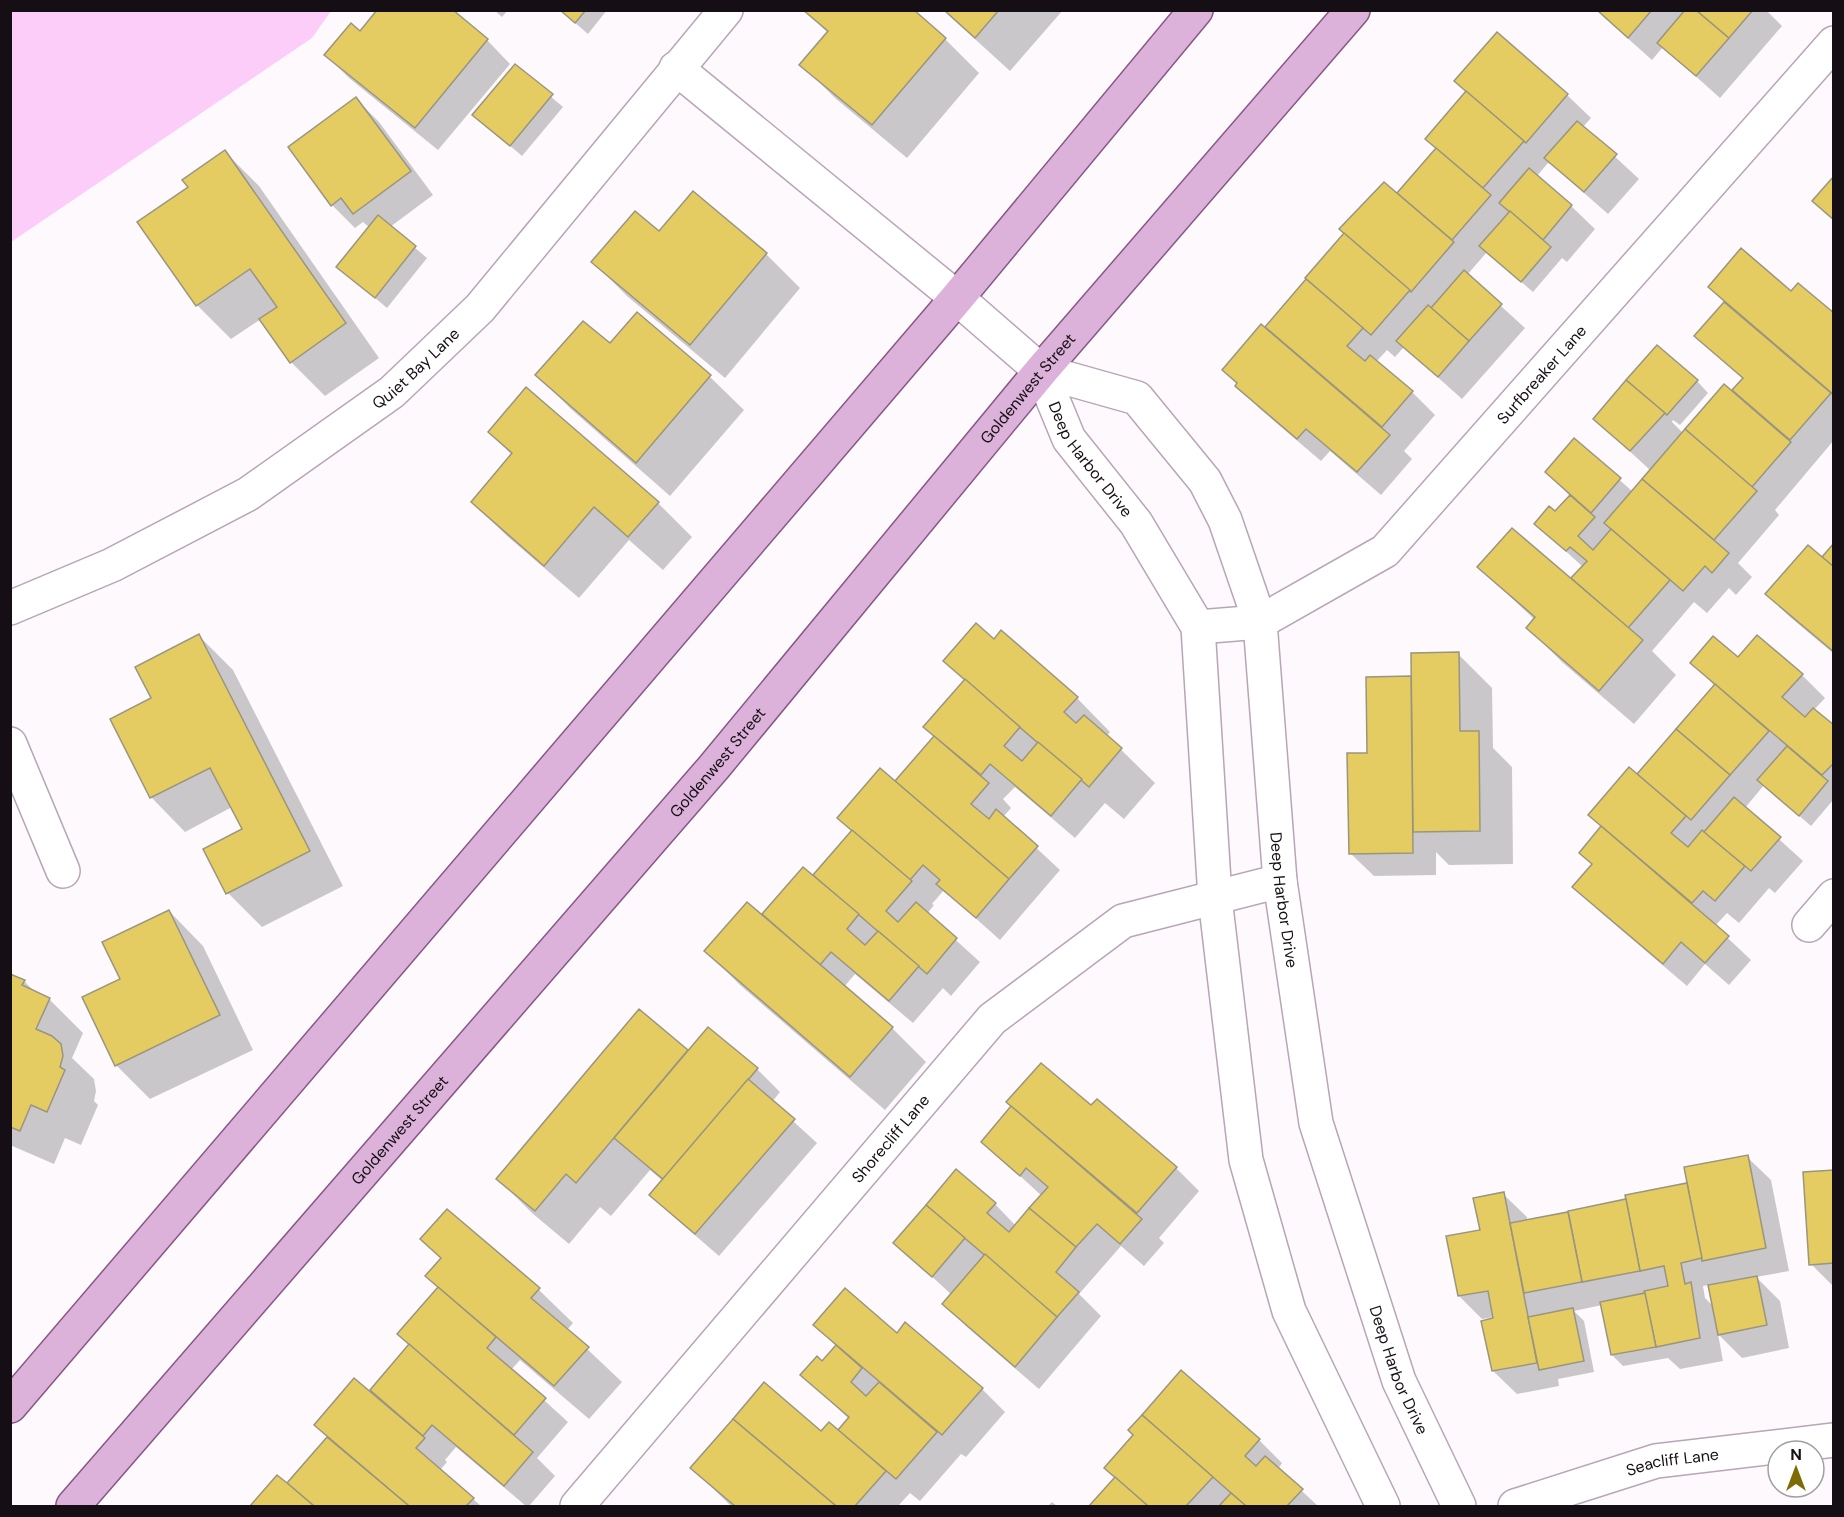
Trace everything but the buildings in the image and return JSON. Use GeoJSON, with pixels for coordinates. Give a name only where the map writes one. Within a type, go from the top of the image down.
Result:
{"type":"FeatureCollection","features":[{"type":"Feature","properties":{"kind":"main road"},"geometry":{"type":"LineString","coordinates":[[10,1406],[957,298],[1196,10]]}},
{"type":"Feature","properties":{"kind":"main road","name":"Goldenwest Street"},"geometry":{"type":"LineString","coordinates":[[73,1506],[714,767],[1041,371],[1353,10]]}},
{"type":"Feature","properties":{"kind":"street","name":"Quiet Bay Lane"},"geometry":{"type":"LineString","coordinates":[[10,608],[112,565],[248,494],[392,392],[480,308],[726,10]]}},
{"type":"Feature","properties":{"kind":"street","name":"Surfbreaker Lane"},"geometry":{"type":"LineString","coordinates":[[1198,627],[1260,622],[1385,551],[1830,54]]}},
{"type":"Feature","properties":{"kind":"street","name":"Deep Harbor Drive"},"geometry":{"type":"LineString","coordinates":[[676,68],[957,298],[1041,371],[1137,398],[1205,481],[1225,520],[1260,622],[1280,881],[1316,1123],[1399,1381],[1459,1506]]}},
{"type":"Feature","properties":{"kind":"street","name":"Deep Harbor Drive"},"geometry":{"type":"LineString","coordinates":[[1041,371],[1069,439],[1136,523],[1198,627],[1215,898],[1246,1160],[1289,1311],[1383,1506]]}},
{"type":"Feature","properties":{"kind":"street"},"geometry":{"type":"LineString","coordinates":[[10,744],[63,871]]}},
{"type":"Feature","properties":{"kind":"street","name":"Shorecliff Lane"},"geometry":{"type":"LineString","coordinates":[[577,1506],[992,1019],[1123,921],[1280,881]]}},
{"type":"Feature","properties":{"kind":"street"},"geometry":{"type":"LineString","coordinates":[[1809,925],[1833,896]]}},
{"type":"Feature","properties":{"kind":"street","name":"Seacliff Lane"},"geometry":{"type":"LineString","coordinates":[[1515,1506],[1656,1461],[1833,1440]]}},
{"type":"Feature","properties":{"kind":"shaded area"},"geometry":{"type":"Polygon","coordinates":[[[11,10],[331,11],[312,38],[11,242],[11,10]]]}}]}
